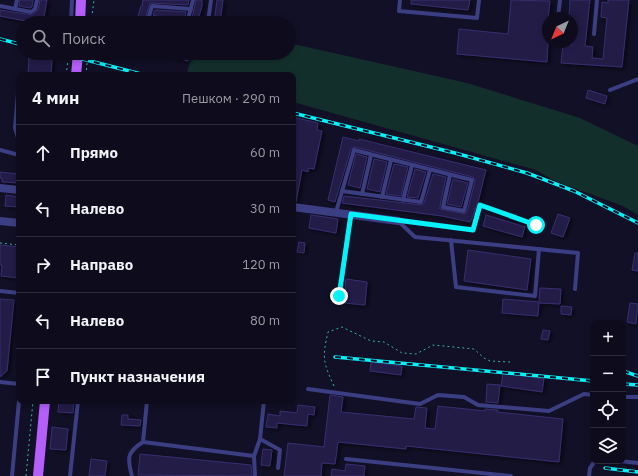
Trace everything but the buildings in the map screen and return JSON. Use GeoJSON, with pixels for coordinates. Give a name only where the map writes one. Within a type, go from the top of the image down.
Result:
{"type":"FeatureCollection","features":[{"type":"Feature","properties":{"kind":"main road"},"geometry":{"type":"LineString","coordinates":[[77,16],[81,0]]}},
{"type":"Feature","properties":{"kind":"main road"},"geometry":{"type":"LineString","coordinates":[[76,72],[77,60]]}},
{"type":"Feature","properties":{"kind":"main road"},"geometry":{"type":"LineString","coordinates":[[38,476],[45,404]]}},
{"type":"Feature","properties":{"kind":"street"},"geometry":{"type":"LineString","coordinates":[[0,188],[16,190]]}},
{"type":"Feature","properties":{"kind":"street"},"geometry":{"type":"LineString","coordinates":[[296,207],[398,221]]}},
{"type":"Feature","properties":{"kind":"street"},"geometry":{"type":"LineString","coordinates":[[0,221],[16,223]]}},
{"type":"Feature","properties":{"kind":"lane"},"geometry":{"type":"LineString","coordinates":[[15,9],[17,0]]}},
{"type":"Feature","properties":{"kind":"lane"},"geometry":{"type":"LineString","coordinates":[[0,6],[31,12],[35,9],[37,0]]}},
{"type":"Feature","properties":{"kind":"lane"},"geometry":{"type":"LineString","coordinates":[[72,0],[74,16]]}},
{"type":"Feature","properties":{"kind":"lane"},"geometry":{"type":"LineString","coordinates":[[188,16],[193,0]]}},
{"type":"Feature","properties":{"kind":"lane"},"geometry":{"type":"LineString","coordinates":[[209,16],[211,0]]}},
{"type":"Feature","properties":{"kind":"lane"},"geometry":{"type":"LineString","coordinates":[[400,0],[399,11],[477,18],[479,0]]}},
{"type":"Feature","properties":{"kind":"lane"},"geometry":{"type":"LineString","coordinates":[[559,12],[560,0]]}},
{"type":"Feature","properties":{"kind":"lane"},"geometry":{"type":"LineString","coordinates":[[594,34],[597,0]]}},
{"type":"Feature","properties":{"kind":"lane"},"geometry":{"type":"LineString","coordinates":[[149,16],[152,6],[190,9]]}},
{"type":"Feature","properties":{"kind":"lane"},"geometry":{"type":"LineString","coordinates":[[610,90],[638,79]]}},
{"type":"Feature","properties":{"kind":"lane"},"geometry":{"type":"LineString","coordinates":[[0,150],[16,154]]}},
{"type":"Feature","properties":{"kind":"lane"},"geometry":{"type":"LineString","coordinates":[[336,212],[354,150],[371,155],[450,174],[472,180],[464,211],[443,207],[450,174]]}},
{"type":"Feature","properties":{"kind":"lane"},"geometry":{"type":"LineString","coordinates":[[362,194],[371,155]]}},
{"type":"Feature","properties":{"kind":"lane"},"geometry":{"type":"LineString","coordinates":[[382,197],[391,160]]}},
{"type":"Feature","properties":{"kind":"lane"},"geometry":{"type":"LineString","coordinates":[[403,200],[412,165]]}},
{"type":"Feature","properties":{"kind":"lane"},"geometry":{"type":"LineString","coordinates":[[342,191],[422,202],[430,170]]}},
{"type":"Feature","properties":{"kind":"lane"},"geometry":{"type":"LineString","coordinates":[[398,221],[473,230],[480,205],[536,225]]}},
{"type":"Feature","properties":{"kind":"lane"},"geometry":{"type":"LineString","coordinates":[[339,296],[351,214]]}},
{"type":"Feature","properties":{"kind":"lane"},"geometry":{"type":"LineString","coordinates":[[398,221],[415,237],[578,253],[575,289]]}},
{"type":"Feature","properties":{"kind":"lane"},"geometry":{"type":"LineString","coordinates":[[451,240],[456,287],[535,296],[540,249]]}},
{"type":"Feature","properties":{"kind":"lane"},"geometry":{"type":"LineString","coordinates":[[0,291],[16,293]]}},
{"type":"Feature","properties":{"kind":"lane"},"geometry":{"type":"LineString","coordinates":[[0,382],[16,384]]}},
{"type":"Feature","properties":{"kind":"lane"},"geometry":{"type":"LineString","coordinates":[[308,389],[420,404],[438,395],[464,397],[478,405],[549,411],[584,394],[590,395]]}},
{"type":"Feature","properties":{"kind":"lane"},"geometry":{"type":"LineString","coordinates":[[626,396],[638,398]]}},
{"type":"Feature","properties":{"kind":"lane"},"geometry":{"type":"LineString","coordinates":[[12,476],[19,404]]}},
{"type":"Feature","properties":{"kind":"lane"},"geometry":{"type":"LineString","coordinates":[[70,476],[78,404]]}},
{"type":"Feature","properties":{"kind":"lane"},"geometry":{"type":"LineString","coordinates":[[143,442],[147,404]]}},
{"type":"Feature","properties":{"kind":"lane"},"geometry":{"type":"LineString","coordinates":[[255,476],[254,456],[260,439],[264,404]]}},
{"type":"Feature","properties":{"kind":"lane"},"geometry":{"type":"LineString","coordinates":[[260,439],[280,450],[278,468]]}},
{"type":"Feature","properties":{"kind":"lane"},"geometry":{"type":"LineString","coordinates":[[132,476],[128,461],[133,449],[143,442],[254,456]]}},
{"type":"Feature","properties":{"kind":"lane"},"geometry":{"type":"LineString","coordinates":[[346,460],[511,476]]}},
{"type":"Feature","properties":{"kind":"lane"},"geometry":{"type":"LineString","coordinates":[[626,462],[638,463]]}},
{"type":"Feature","properties":{"kind":"lane"},"geometry":{"type":"LineString","coordinates":[[589,476],[590,468],[593,464]]}},
{"type":"Feature","properties":{"kind":"path"},"geometry":{"type":"LineString","coordinates":[[92,16],[94,0]]}},
{"type":"Feature","properties":{"kind":"path"},"geometry":{"type":"LineString","coordinates":[[66,72],[68,60]]}},
{"type":"Feature","properties":{"kind":"path"},"geometry":{"type":"LineString","coordinates":[[86,72],[87,60]]}},
{"type":"Feature","properties":{"kind":"path"},"geometry":{"type":"LineString","coordinates":[[0,243],[16,245]]}},
{"type":"Feature","properties":{"kind":"path"},"geometry":{"type":"LineString","coordinates":[[337,392],[325,367],[323,352],[328,332],[342,327],[370,340],[384,342],[402,352],[416,354],[432,345],[474,348],[484,358],[490,361],[510,362]]}},
{"type":"Feature","properties":{"kind":"path"},"geometry":{"type":"LineString","coordinates":[[26,476],[33,404]]}},
{"type":"Feature","properties":{"kind":"green space"},"geometry":{"type":"Polygon","coordinates":[[[296,45],[467,83],[580,118],[638,146],[638,215],[623,206],[555,181],[536,170],[296,103],[296,72],[187,72],[190,60],[296,60],[296,45]]]}},
{"type":"Feature","properties":{"kind":"railway"},"geometry":{"type":"LineString","coordinates":[[0,39],[16,43]]}},
{"type":"Feature","properties":{"kind":"railway"},"geometry":{"type":"LineString","coordinates":[[86,60],[133,72]]}},
{"type":"Feature","properties":{"kind":"railway"},"geometry":{"type":"LineString","coordinates":[[296,114],[455,153],[527,173],[574,191],[638,223]]}},
{"type":"Feature","properties":{"kind":"railway"},"geometry":{"type":"LineString","coordinates":[[335,357],[590,381]]}},
{"type":"Feature","properties":{"kind":"railway"},"geometry":{"type":"LineString","coordinates":[[626,372],[638,376]]}},
{"type":"Feature","properties":{"kind":"railway"},"geometry":{"type":"LineString","coordinates":[[626,384],[638,385]]}},
{"type":"Feature","properties":{"kind":"railway"},"geometry":{"type":"LineString","coordinates":[[605,468],[638,472]]}},
{"type":"Feature","properties":{"kind":"route"},"geometry":{"type":"LineString","coordinates":[[339,296],[351,214],[473,230],[480,205],[536,225]]}}]}
